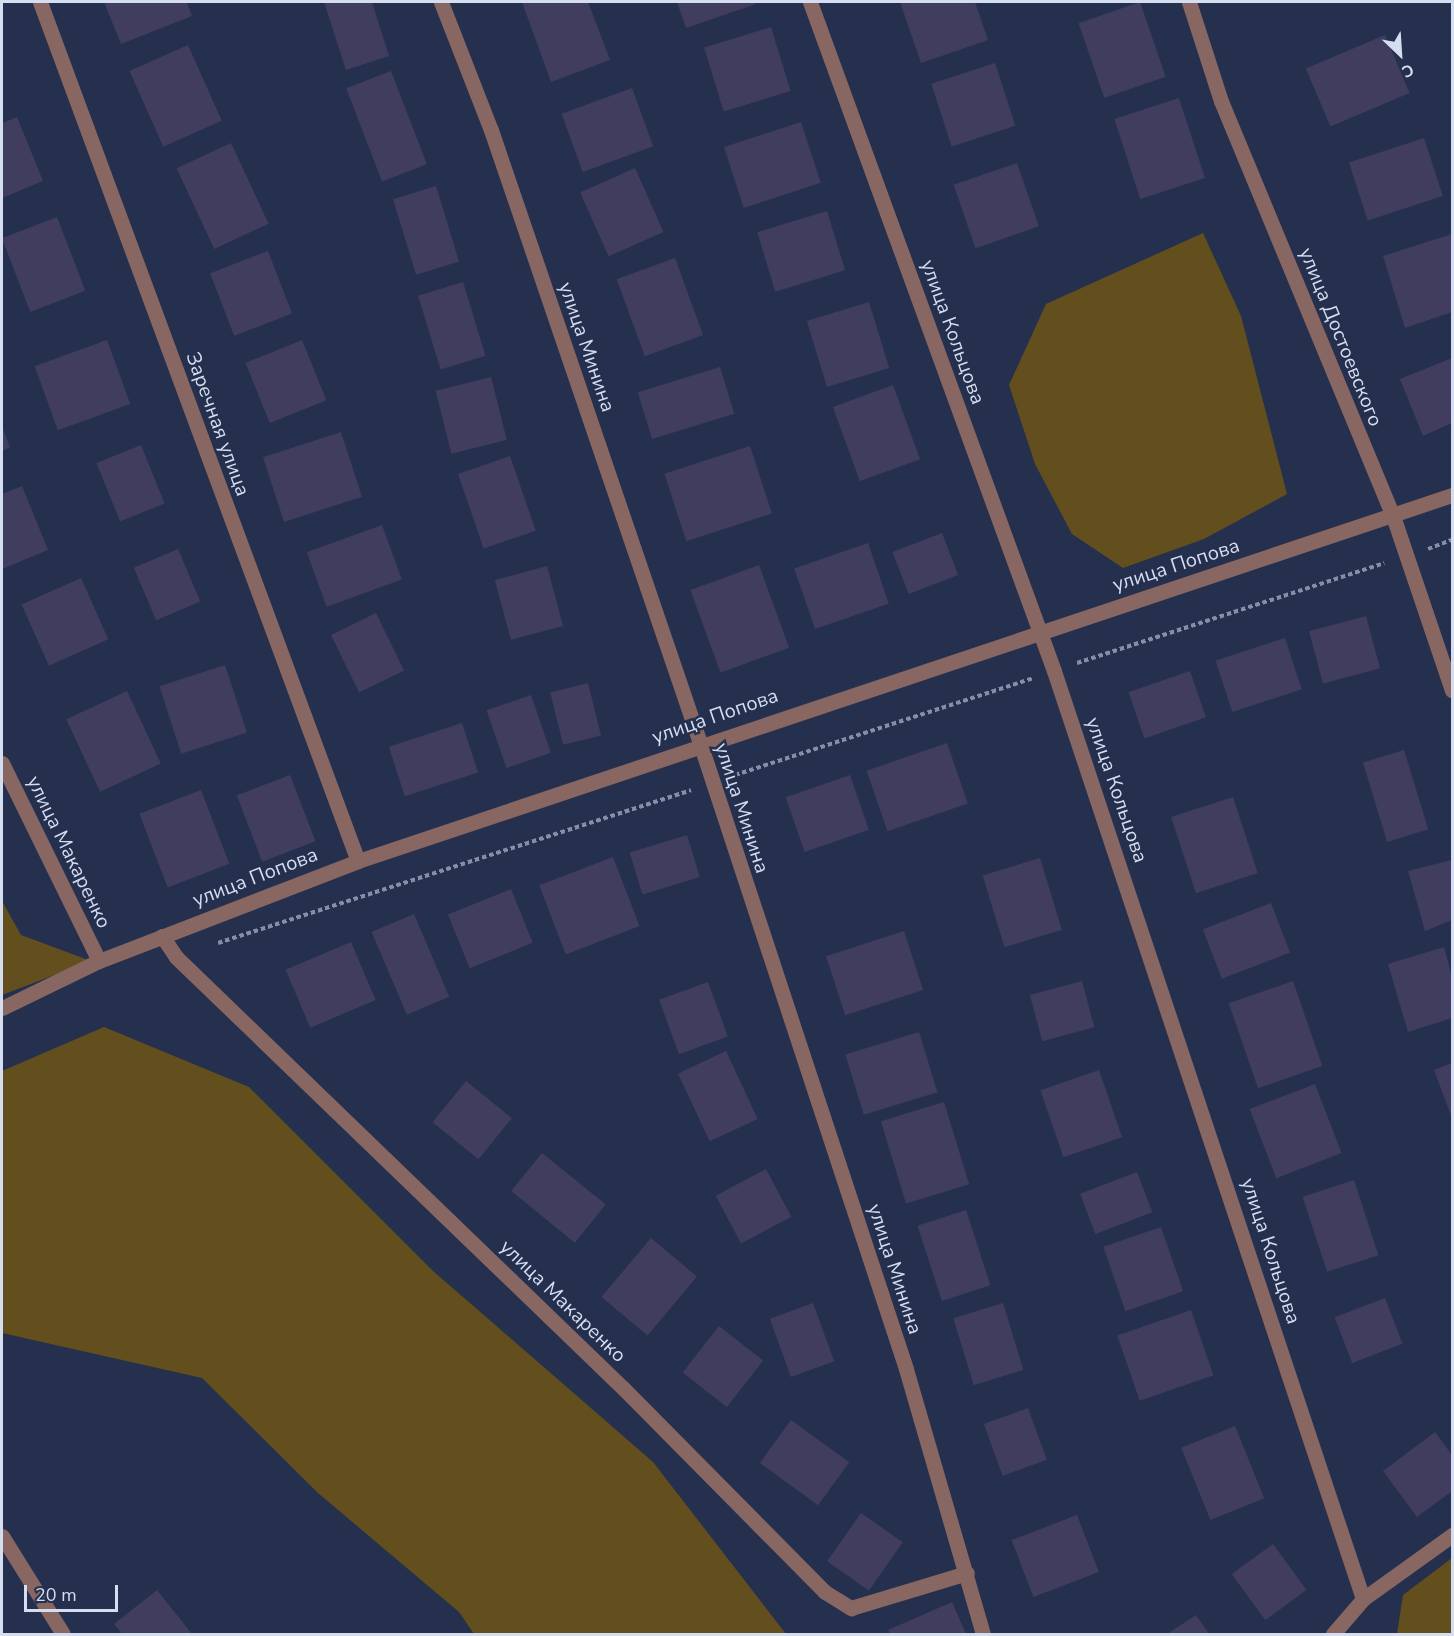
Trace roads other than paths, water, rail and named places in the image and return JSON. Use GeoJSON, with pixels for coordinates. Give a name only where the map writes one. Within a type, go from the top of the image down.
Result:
{"type":"FeatureCollection","features":[{"type":"Feature","properties":{"kind":"street","name":"Заречная улица"},"geometry":{"type":"LineString","coordinates":[[40,2],[358,861]]}},
{"type":"Feature","properties":{"kind":"street","name":"улица Минина"},"geometry":{"type":"LineString","coordinates":[[441,2],[491,130],[700,743],[711,783],[906,1368],[983,1635]]}},
{"type":"Feature","properties":{"kind":"street","name":"улица Кольцова"},"geometry":{"type":"LineString","coordinates":[[810,2],[1054,670],[1363,1599]]}},
{"type":"Feature","properties":{"kind":"street","name":"улица Достоевского"},"geometry":{"type":"LineString","coordinates":[[1189,2],[1221,101],[1392,516],[1452,690]]}},
{"type":"Feature","properties":{"kind":"street","name":"улица Попова"},"geometry":{"type":"LineString","coordinates":[[2,1008],[99,961],[358,861],[700,743],[1452,495]]}},
{"type":"Feature","properties":{"kind":"street","name":"улица Макаренко"},"geometry":{"type":"LineString","coordinates":[[2,763],[99,961]]}},
{"type":"Feature","properties":{"kind":"street","name":"улица Макаренко"},"geometry":{"type":"LineString","coordinates":[[162,936],[176,957],[614,1379],[825,1592],[851,1608],[967,1574]]}},
{"type":"Feature","properties":{"kind":"street"},"geometry":{"type":"LineString","coordinates":[[1333,1635],[1363,1599],[1452,1535]]}},
{"type":"Feature","properties":{"kind":"street"},"geometry":{"type":"LineString","coordinates":[[2,1536],[63,1635]]}}]}
